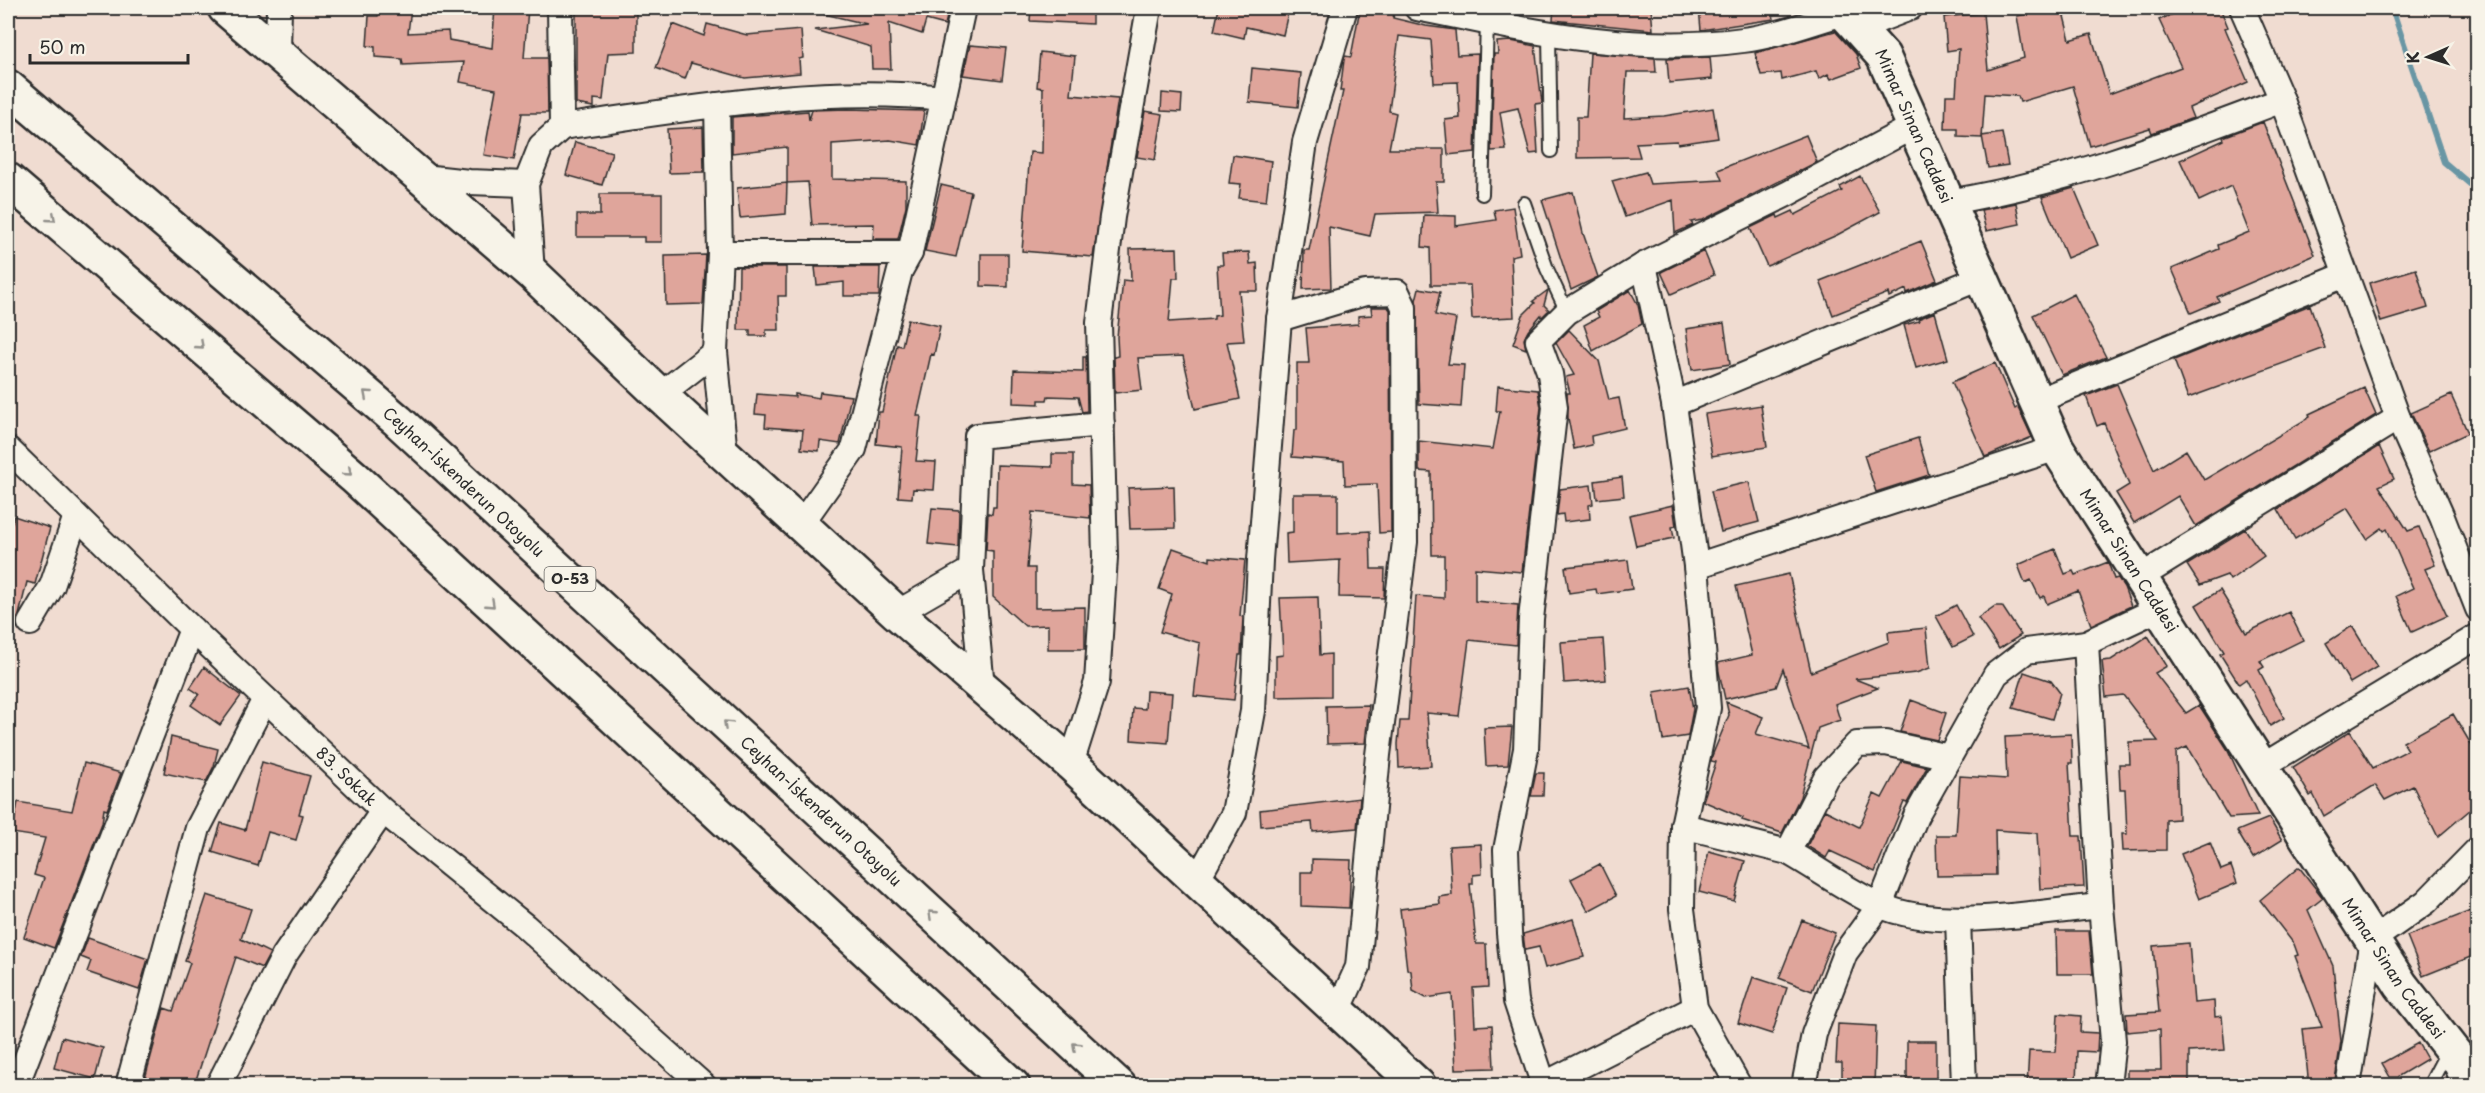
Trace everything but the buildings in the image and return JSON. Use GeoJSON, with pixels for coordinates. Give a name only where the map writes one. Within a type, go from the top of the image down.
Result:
{"type":"FeatureCollection","features":[{"type":"Feature","properties":{"kind":"main road"},"geometry":{"type":"LineString","coordinates":[[225,8],[532,273],[897,614],[1071,764],[1419,1086]]}},
{"type":"Feature","properties":{"kind":"main road","name":"Mimar Sinan Caddesi"},"geometry":{"type":"LineString","coordinates":[[1848,16],[1883,56],[2057,448],[2401,985],[2465,1067]]}},
{"type":"Feature","properties":{"kind":"main road","name":"Ceyhan-İskenderun Otoyolu"},"geometry":{"type":"LineString","coordinates":[[8,87],[398,421],[1119,1086]]}},
{"type":"Feature","properties":{"kind":"main road"},"geometry":{"type":"LineString","coordinates":[[8,180],[354,477],[1013,1086]]}},
{"type":"Feature","properties":{"kind":"street"},"geometry":{"type":"LineString","coordinates":[[278,52],[279,8]]}},
{"type":"Feature","properties":{"kind":"street"},"geometry":{"type":"LineString","coordinates":[[560,8],[562,127]]}},
{"type":"Feature","properties":{"kind":"street"},"geometry":{"type":"LineString","coordinates":[[801,524],[854,449],[900,271],[910,253],[963,8]]}},
{"type":"Feature","properties":{"kind":"street"},"geometry":{"type":"LineString","coordinates":[[1071,764],[1097,682],[1105,557],[1099,323],[1112,217],[1149,8]]}},
{"type":"Feature","properties":{"kind":"street"},"geometry":{"type":"LineString","coordinates":[[1197,880],[1234,813],[1253,711],[1260,560],[1279,319],[1305,142],[1345,8]]}},
{"type":"Feature","properties":{"kind":"street"},"geometry":{"type":"LineString","coordinates":[[1417,8],[1549,35],[1662,46],[1733,41],[1848,16],[1910,8]]}},
{"type":"Feature","properties":{"kind":"street"},"geometry":{"type":"LineString","coordinates":[[2242,8],[2282,100],[2398,418],[2442,517],[2478,609]]}},
{"type":"Feature","properties":{"kind":"street"},"geometry":{"type":"LineString","coordinates":[[532,273],[525,184],[541,146],[562,127],[717,105],[802,96],[901,94],[943,98]]}},
{"type":"Feature","properties":{"kind":"street"},"geometry":{"type":"LineString","coordinates":[[1948,201],[2010,192],[2139,154],[2282,100]]}},
{"type":"Feature","properties":{"kind":"street"},"geometry":{"type":"LineString","coordinates":[[717,105],[720,254],[715,352],[725,455]]}},
{"type":"Feature","properties":{"kind":"street"},"geometry":{"type":"LineString","coordinates":[[1695,1008],[1544,1085],[1516,1001],[1509,933],[1506,850],[1526,749],[1531,619],[1555,407],[1550,374],[1538,341],[1567,312],[1644,265],[1787,194],[1914,126]]}},
{"type":"Feature","properties":{"kind":"street"},"geometry":{"type":"LineString","coordinates":[[423,177],[525,184]]}},
{"type":"Feature","properties":{"kind":"street"},"geometry":{"type":"LineString","coordinates":[[720,254],[910,253]]}},
{"type":"Feature","properties":{"kind":"street"},"geometry":{"type":"LineString","coordinates":[[1644,265],[1674,404],[1696,566],[1708,708],[1683,826],[1682,909],[1695,1008],[1739,1086]]}},
{"type":"Feature","properties":{"kind":"street"},"geometry":{"type":"LineString","coordinates":[[2037,400],[2345,275]]}},
{"type":"Feature","properties":{"kind":"street"},"geometry":{"type":"LineString","coordinates":[[1674,404],[1980,278]]}},
{"type":"Feature","properties":{"kind":"street"},"geometry":{"type":"LineString","coordinates":[[1279,319],[1365,293],[1397,292],[1404,308],[1405,542],[1378,755],[1358,967],[1338,1011]]}},
{"type":"Feature","properties":{"kind":"street"},"geometry":{"type":"LineString","coordinates":[[660,395],[715,352]]}},
{"type":"Feature","properties":{"kind":"street"},"geometry":{"type":"LineString","coordinates":[[2140,577],[2398,418]]}},
{"type":"Feature","properties":{"kind":"street"},"geometry":{"type":"LineString","coordinates":[[982,687],[971,570],[977,436],[1102,424]]}},
{"type":"Feature","properties":{"kind":"street","name":"83. Sokak"},"geometry":{"type":"LineString","coordinates":[[8,448],[192,629],[383,811],[525,926],[704,1086]]}},
{"type":"Feature","properties":{"kind":"street"},"geometry":{"type":"LineString","coordinates":[[1696,566],[2057,448]]}},
{"type":"Feature","properties":{"kind":"street"},"geometry":{"type":"LineString","coordinates":[[30,623],[52,586],[76,516]]}},
{"type":"Feature","properties":{"kind":"street"},"geometry":{"type":"LineString","coordinates":[[897,614],[971,570]]}},
{"type":"Feature","properties":{"kind":"street"},"geometry":{"type":"LineString","coordinates":[[1804,1086],[1814,1034],[1845,953],[1880,905],[1916,816],[1995,674],[2026,651],[2086,643],[2160,608]]}},
{"type":"Feature","properties":{"kind":"street"},"geometry":{"type":"LineString","coordinates":[[16,1086],[192,629]]}},
{"type":"Feature","properties":{"kind":"street"},"geometry":{"type":"LineString","coordinates":[[2261,767],[2478,636]]}},
{"type":"Feature","properties":{"kind":"street"},"geometry":{"type":"LineString","coordinates":[[2086,643],[2101,906],[2113,1041],[2108,1086]]}},
{"type":"Feature","properties":{"kind":"street"},"geometry":{"type":"LineString","coordinates":[[128,1086],[198,828],[265,699]]}},
{"type":"Feature","properties":{"kind":"street"},"geometry":{"type":"LineString","coordinates":[[1788,852],[1826,777],[1857,744],[1886,743],[1949,757]]}},
{"type":"Feature","properties":{"kind":"street"},"geometry":{"type":"LineString","coordinates":[[218,1086],[284,956],[383,811]]}},
{"type":"Feature","properties":{"kind":"street"},"geometry":{"type":"LineString","coordinates":[[1683,826],[1788,852],[1880,905],[1918,917],[1958,919],[2101,906]]}},
{"type":"Feature","properties":{"kind":"street"},"geometry":{"type":"LineString","coordinates":[[2348,1086],[2372,940],[2426,902],[2478,849]]}},
{"type":"Feature","properties":{"kind":"street"},"geometry":{"type":"LineString","coordinates":[[1958,919],[1964,1086]]}},
{"type":"Feature","properties":{"kind":"lane"},"geometry":{"type":"LineString","coordinates":[[1482,194],[1487,22]]}},
{"type":"Feature","properties":{"kind":"lane"},"geometry":{"type":"LineString","coordinates":[[1549,35],[1551,151]]}},
{"type":"Feature","properties":{"kind":"lane"},"geometry":{"type":"LineString","coordinates":[[1524,203],[1547,269],[1567,312]]}},
{"type":"Feature","properties":{"kind":"lane"},"geometry":{"type":"LineString","coordinates":[[2429,1086],[2465,1067]]}},
{"type":"Feature","properties":{"kind":"waterway"},"geometry":{"type":"LineString","coordinates":[[2392,8],[2444,162],[2478,191]]}}]}
